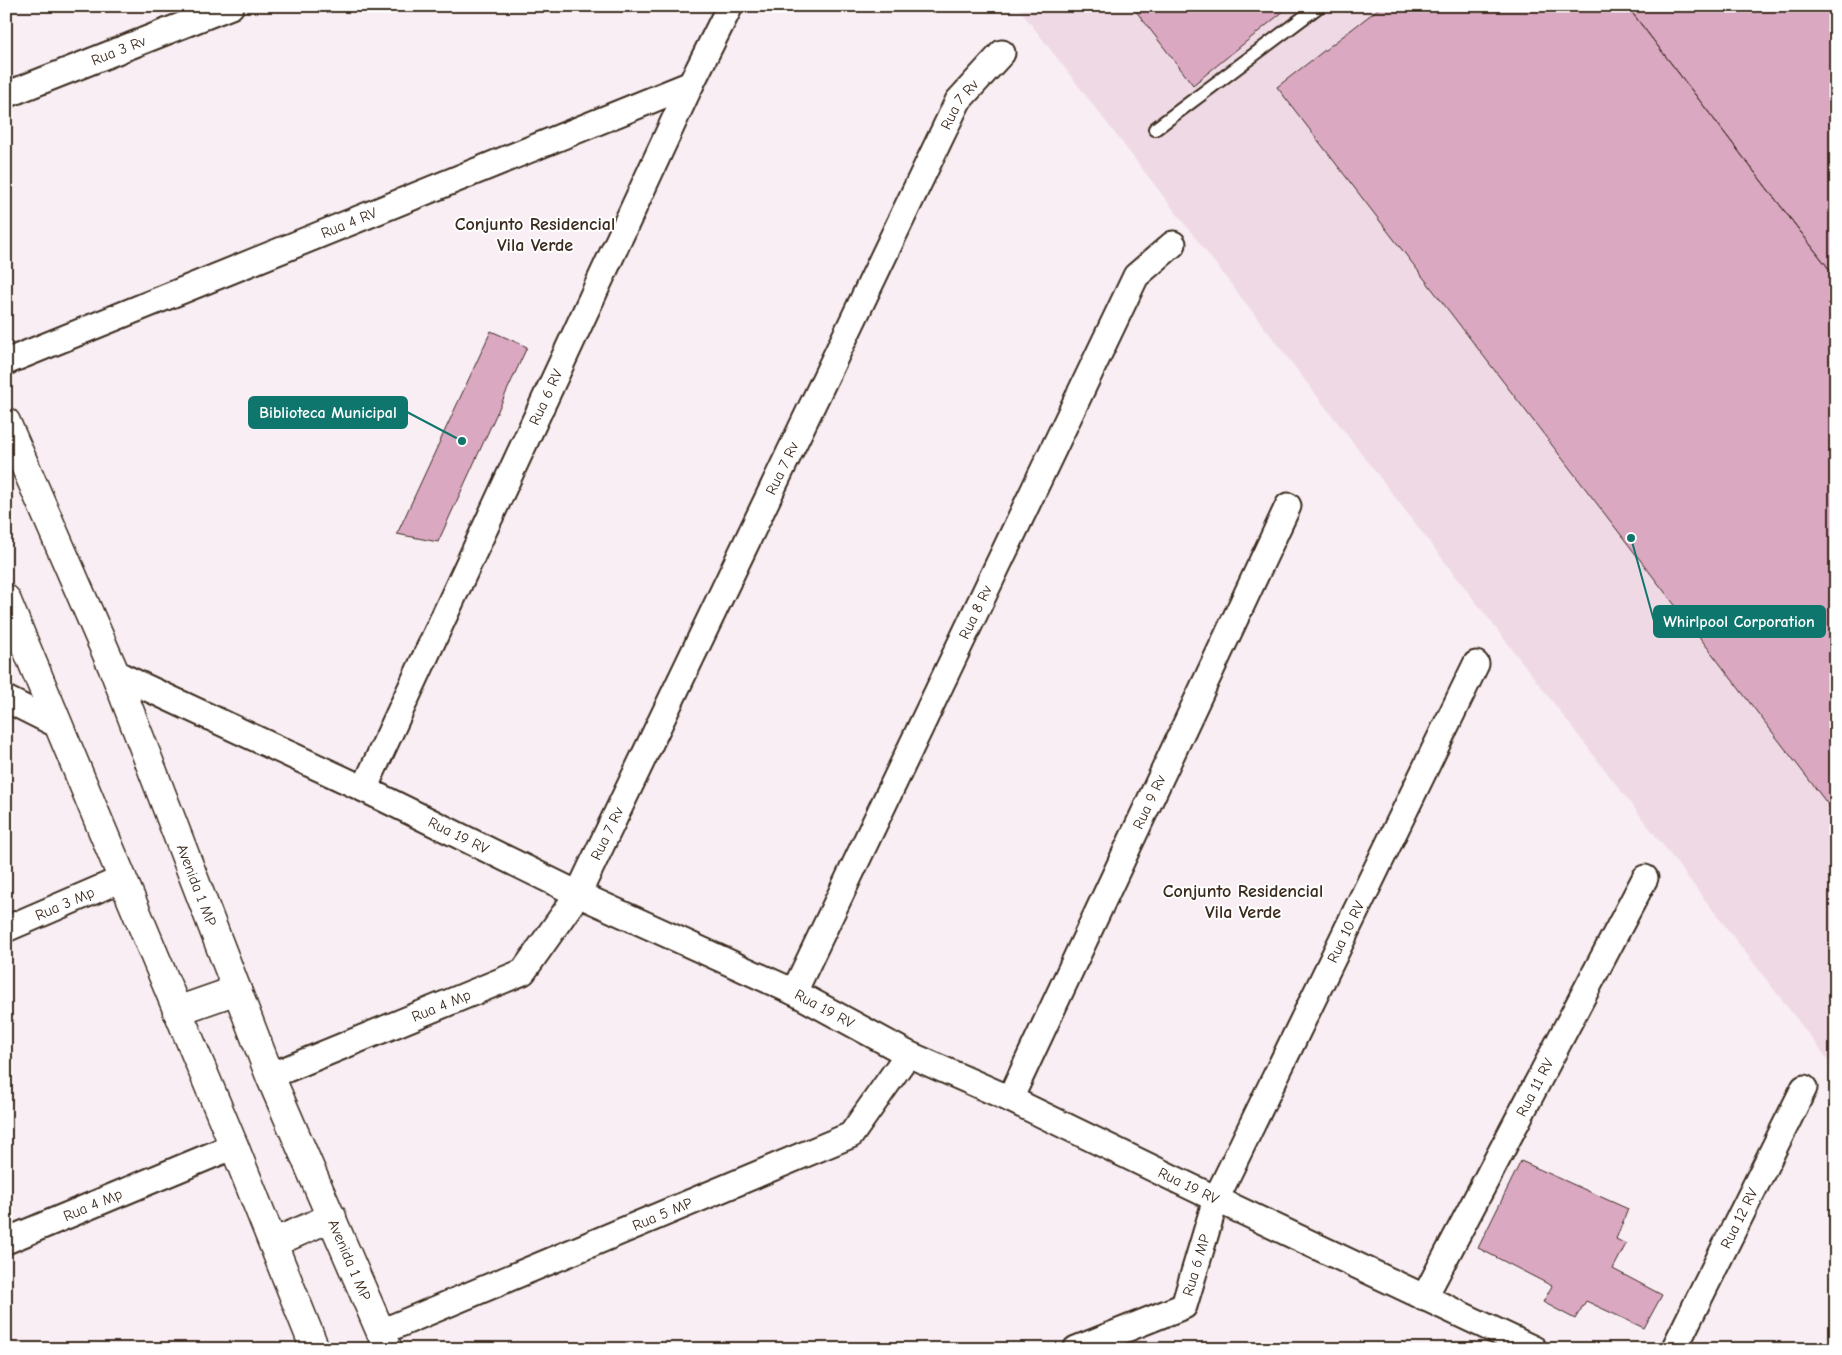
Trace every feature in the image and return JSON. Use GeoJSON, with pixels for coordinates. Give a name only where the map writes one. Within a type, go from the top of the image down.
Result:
{"type":"FeatureCollection","features":[{"type":"Feature","properties":{"kind":"street","name":"Rua 3 Rv"},"geometry":{"type":"LineString","coordinates":[[6,95],[231,6]]}},
{"type":"Feature","properties":{"kind":"street","name":"Rua 6 RV"},"geometry":{"type":"LineString","coordinates":[[364,789],[691,84],[730,6]]}},
{"type":"Feature","properties":{"kind":"street","name":"Rua 7 Rv"},"geometry":{"type":"LineString","coordinates":[[578,894],[958,101],[1002,53]]}},
{"type":"Feature","properties":{"kind":"street","name":"Rua 4 RV"},"geometry":{"type":"LineString","coordinates":[[6,362],[691,84]]}},
{"type":"Feature","properties":{"kind":"street","name":"Rua 8 Rv"},"geometry":{"type":"LineString","coordinates":[[794,992],[1136,276],[1173,244]]}},
{"type":"Feature","properties":{"kind":"street","name":"Avenida 1 MP"},"geometry":{"type":"LineString","coordinates":[[6,422],[115,673],[270,1076],[384,1340]]}},
{"type":"Feature","properties":{"kind":"street","name":"Rua 9 Rv"},"geometry":{"type":"LineString","coordinates":[[1010,1099],[1288,506]]}},
{"type":"Feature","properties":{"kind":"street"},"geometry":{"type":"LineString","coordinates":[[6,599],[234,1146],[315,1349]]}},
{"type":"Feature","properties":{"kind":"street","name":"Rua 10 RV"},"geometry":{"type":"LineString","coordinates":[[1216,1199],[1476,664]]}},
{"type":"Feature","properties":{"kind":"street","name":"Rua 19 RV"},"geometry":{"type":"LineString","coordinates":[[115,673],[364,789],[578,894],[794,992],[908,1054],[1010,1099],[1216,1199],[1534,1349]]}},
{"type":"Feature","properties":{"kind":"street"},"geometry":{"type":"LineString","coordinates":[[6,699],[58,725]]}},
{"type":"Feature","properties":{"kind":"street","name":"Rua 11 RV"},"geometry":{"type":"LineString","coordinates":[[1424,1298],[1645,878]]}},
{"type":"Feature","properties":{"kind":"street","name":"Rua 3 Mp"},"geometry":{"type":"LineString","coordinates":[[6,929],[122,879]]}},
{"type":"Feature","properties":{"kind":"street","name":"Rua 4 Mp"},"geometry":{"type":"LineString","coordinates":[[270,1076],[523,972],[578,894]]}},
{"type":"Feature","properties":{"kind":"street"},"geometry":{"type":"LineString","coordinates":[[177,1011],[237,990]]}},
{"type":"Feature","properties":{"kind":"street","name":"Rua 5 MP"},"geometry":{"type":"LineString","coordinates":[[384,1340],[851,1135],[908,1054]]}},
{"type":"Feature","properties":{"kind":"street","name":"Rua 12 RV"},"geometry":{"type":"LineString","coordinates":[[1674,1349],[1804,1088]]}},
{"type":"Feature","properties":{"kind":"street","name":"Rua 4 Mp"},"geometry":{"type":"LineString","coordinates":[[6,1241],[234,1146]]}},
{"type":"Feature","properties":{"kind":"street","name":"Rua 6 MP"},"geometry":{"type":"LineString","coordinates":[[1076,1349],[1184,1306],[1216,1199]]}},
{"type":"Feature","properties":{"kind":"street"},"geometry":{"type":"LineString","coordinates":[[273,1243],[332,1217]]}},
{"type":"Feature","properties":{"kind":"lane"},"geometry":{"type":"LineString","coordinates":[[1156,129],[1318,6]]}},
{"type":"Feature","properties":{"kind":"shaded area"},"geometry":{"type":"Polygon","coordinates":[[[1017,6],[1836,6],[1836,1070],[1017,6]]]}},
{"type":"Feature","properties":{"kind":"building"},"geometry":{"type":"Polygon","coordinates":[[[1132,6],[1290,6],[1193,85],[1132,6]]]}},
{"type":"Feature","properties":{"kind":"building"},"geometry":{"type":"Polygon","coordinates":[[[1382,6],[1627,6],[1836,278],[1836,815],[1277,87],[1382,6]]]}},
{"type":"Feature","properties":{"kind":"building"},"geometry":{"type":"Polygon","coordinates":[[[1627,6],[1836,6],[1836,278],[1627,6]]]}},
{"type":"Feature","properties":{"kind":"building"},"geometry":{"type":"Polygon","coordinates":[[[491,331],[527,347],[438,542],[397,534],[491,331]]]}},
{"type":"Feature","properties":{"kind":"building"},"geometry":{"type":"Polygon","coordinates":[[[1521,1161],[1628,1209],[1616,1239],[1626,1244],[1613,1269],[1662,1295],[1644,1328],[1586,1301],[1575,1319],[1543,1302],[1552,1286],[1478,1248],[1521,1161]]]}},
{"type":"Feature","properties":{"kind":"place","name":"Biblioteca Municipal"},"geometry":{"type":"Point","coordinates":[462,441]}},
{"type":"Feature","properties":{"kind":"place","name":"Whirlpool Corporation"},"geometry":{"type":"Point","coordinates":[1631,538]}},
{"type":"Feature","properties":{"kind":"district","name":"Conjunto Residencial Vila Verde"},"geometry":{"type":"Point","coordinates":[535,234]}},
{"type":"Feature","properties":{"kind":"district","name":"Conjunto Residencial Vila Verde"},"geometry":{"type":"Point","coordinates":[1243,901]}}]}
